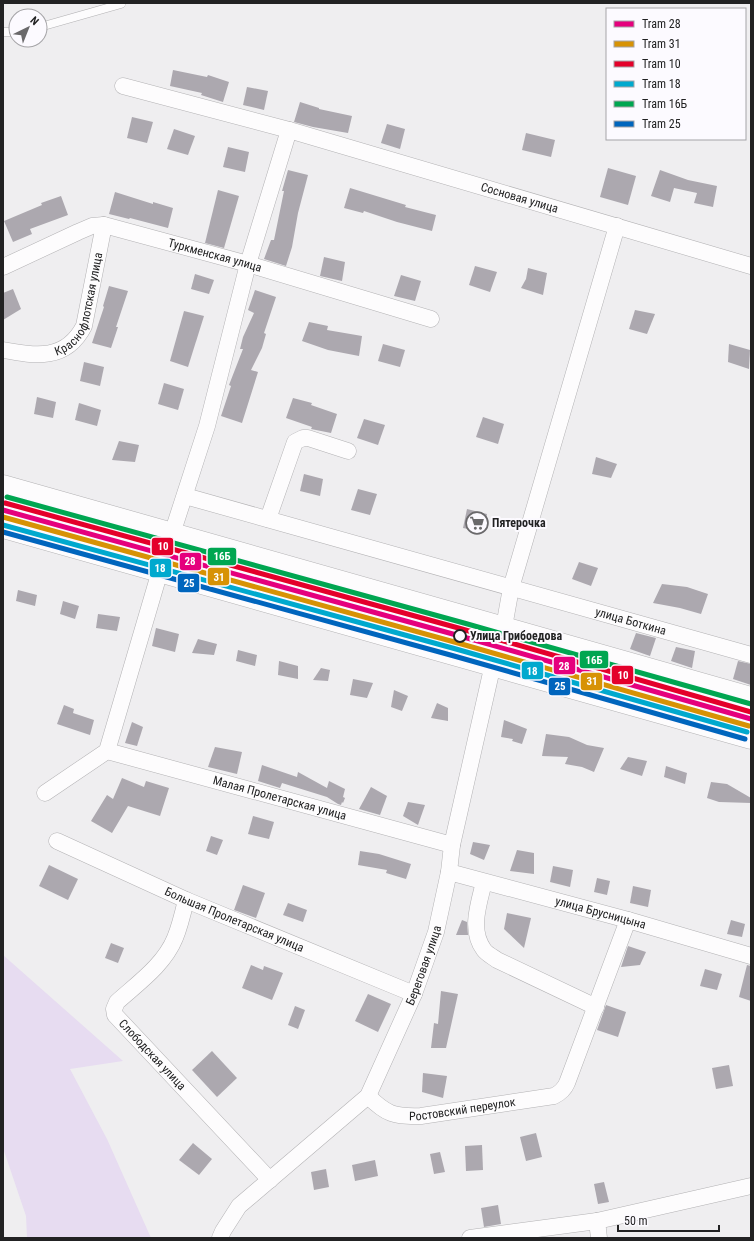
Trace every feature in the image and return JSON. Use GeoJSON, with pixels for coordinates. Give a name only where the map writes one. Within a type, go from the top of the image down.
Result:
{"type":"FeatureCollection","features":[{"type":"Feature","properties":{"kind":"main road"},"geometry":{"type":"LineString","coordinates":[[3,486],[751,698]]}},
{"type":"Feature","properties":{"kind":"main road"},"geometry":{"type":"LineString","coordinates":[[3,527],[751,738]]}},
{"type":"Feature","properties":{"kind":"street","name":"Сосновая улица"},"geometry":{"type":"LineString","coordinates":[[123,86],[288,130],[751,266]]}},
{"type":"Feature","properties":{"kind":"street"},"geometry":{"type":"LineString","coordinates":[[46,793],[107,751],[160,571],[207,426],[248,264],[288,130]]}},
{"type":"Feature","properties":{"kind":"street","name":"Туркменская улица"},"geometry":{"type":"LineString","coordinates":[[3,267],[92,226],[104,225],[248,264],[431,319]]}},
{"type":"Feature","properties":{"kind":"street","name":"Краснофлотская улица"},"geometry":{"type":"LineString","coordinates":[[3,350],[29,355],[55,353],[70,344],[80,335],[84,326],[104,225]]}},
{"type":"Feature","properties":{"kind":"street","name":"Береговая улица"},"geometry":{"type":"LineString","coordinates":[[220,1238],[239,1206],[368,1096],[414,994],[436,932],[449,872],[452,845],[493,664],[504,627],[511,588],[617,226]]}},
{"type":"Feature","properties":{"kind":"street"},"geometry":{"type":"LineString","coordinates":[[268,519],[295,442],[303,438],[308,438],[348,451]]}},
{"type":"Feature","properties":{"kind":"street","name":"улица Боткина"},"geometry":{"type":"LineString","coordinates":[[185,496],[751,655]]}},
{"type":"Feature","properties":{"kind":"street","name":"Малая Пролетарская улица"},"geometry":{"type":"LineString","coordinates":[[107,751],[452,845]]}},
{"type":"Feature","properties":{"kind":"street","name":"Большая Пролетарская улица"},"geometry":{"type":"LineString","coordinates":[[57,840],[186,900],[414,994]]}},
{"type":"Feature","properties":{"kind":"street","name":"улица Брусницына"},"geometry":{"type":"LineString","coordinates":[[449,872],[628,920],[751,956]]}},
{"type":"Feature","properties":{"kind":"street"},"geometry":{"type":"LineString","coordinates":[[484,882],[476,922],[477,937],[484,950],[497,960],[596,1007],[628,920]]}},
{"type":"Feature","properties":{"kind":"street","name":"Слободская улица"},"geometry":{"type":"LineString","coordinates":[[186,900],[175,938],[169,951],[161,961],[118,1002],[114,1009],[115,1015],[270,1180]]}},
{"type":"Feature","properties":{"kind":"street","name":"Ростовский переулок"},"geometry":{"type":"LineString","coordinates":[[368,1096],[379,1108],[389,1113],[405,1117],[421,1116],[554,1096],[562,1091],[567,1083],[596,1007]]}},
{"type":"Feature","properties":{"kind":"street"},"geometry":{"type":"LineString","coordinates":[[470,1238],[598,1221],[751,1186]]}},
{"type":"Feature","properties":{"kind":"street"},"geometry":{"type":"LineString","coordinates":[[598,1221],[599,1238]]}},
{"type":"Feature","properties":{"kind":"lane"},"geometry":{"type":"LineString","coordinates":[[48,25],[121,4]]}},
{"type":"Feature","properties":{"kind":"shaded area"},"geometry":{"type":"Polygon","coordinates":[[[3,955],[123,1061],[70,1069],[107,1139],[151,1238],[27,1238],[26,1216],[3,1148],[3,955]]]}},
{"type":"Feature","properties":{"kind":"building"},"geometry":{"type":"Polygon","coordinates":[[[173,70],[207,77],[208,75],[229,82],[223,102],[201,95],[202,93],[170,86],[173,70]]]}},
{"type":"Feature","properties":{"kind":"building"},"geometry":{"type":"Polygon","coordinates":[[[247,87],[268,91],[264,110],[243,105],[247,87]]]}},
{"type":"Feature","properties":{"kind":"building"},"geometry":{"type":"Polygon","coordinates":[[[300,102],[319,109],[352,116],[348,133],[294,122],[300,102]]]}},
{"type":"Feature","properties":{"kind":"building"},"geometry":{"type":"Polygon","coordinates":[[[132,117],[153,122],[147,143],[127,138],[132,117]]]}},
{"type":"Feature","properties":{"kind":"building"},"geometry":{"type":"Polygon","coordinates":[[[387,124],[405,129],[400,149],[381,143],[387,124]]]}},
{"type":"Feature","properties":{"kind":"building"},"geometry":{"type":"Polygon","coordinates":[[[174,129],[195,136],[188,155],[167,149],[174,129]]]}},
{"type":"Feature","properties":{"kind":"building"},"geometry":{"type":"Polygon","coordinates":[[[526,133],[555,140],[551,157],[522,150],[526,133]]]}},
{"type":"Feature","properties":{"kind":"building"},"geometry":{"type":"Polygon","coordinates":[[[228,147],[249,152],[245,172],[223,167],[228,147]]]}},
{"type":"Feature","properties":{"kind":"building"},"geometry":{"type":"Polygon","coordinates":[[[608,168],[636,176],[628,205],[600,197],[608,168]]]}},
{"type":"Feature","properties":{"kind":"building"},"geometry":{"type":"Polygon","coordinates":[[[288,170],[308,175],[298,213],[292,247],[286,266],[264,259],[271,240],[274,240],[284,191],[282,191],[288,170]]]}},
{"type":"Feature","properties":{"kind":"building"},"geometry":{"type":"Polygon","coordinates":[[[660,170],[688,180],[717,186],[713,207],[694,203],[697,193],[674,188],[670,202],[651,196],[660,170]]]}},
{"type":"Feature","properties":{"kind":"building"},"geometry":{"type":"Polygon","coordinates":[[[350,188],[406,205],[405,207],[436,215],[432,231],[397,222],[364,211],[363,213],[344,208],[350,188]]]}},
{"type":"Feature","properties":{"kind":"building"},"geometry":{"type":"Polygon","coordinates":[[[218,190],[239,196],[224,248],[205,243],[218,190]]]}},
{"type":"Feature","properties":{"kind":"building"},"geometry":{"type":"Polygon","coordinates":[[[115,192],[153,204],[153,202],[173,208],[168,228],[109,214],[115,192]]]}},
{"type":"Feature","properties":{"kind":"building"},"geometry":{"type":"Polygon","coordinates":[[[61,196],[68,215],[30,229],[32,234],[13,242],[4,221],[42,205],[41,203],[61,196]]]}},
{"type":"Feature","properties":{"kind":"building"},"geometry":{"type":"Polygon","coordinates":[[[324,257],[345,262],[342,281],[320,276],[324,257]]]}},
{"type":"Feature","properties":{"kind":"building"},"geometry":{"type":"Polygon","coordinates":[[[475,266],[497,272],[490,292],[469,285],[475,266]]]}},
{"type":"Feature","properties":{"kind":"building"},"geometry":{"type":"Polygon","coordinates":[[[528,268],[547,273],[543,295],[521,288],[526,279],[528,268]]]}},
{"type":"Feature","properties":{"kind":"building"},"geometry":{"type":"Polygon","coordinates":[[[195,274],[214,280],[209,294],[191,289],[195,274]]]}},
{"type":"Feature","properties":{"kind":"building"},"geometry":{"type":"Polygon","coordinates":[[[401,275],[421,281],[415,301],[394,296],[401,275]]]}},
{"type":"Feature","properties":{"kind":"building"},"geometry":{"type":"Polygon","coordinates":[[[109,286],[128,291],[116,327],[118,327],[111,348],[92,343],[104,307],[103,306],[109,286]]]}},
{"type":"Feature","properties":{"kind":"building"},"geometry":{"type":"Polygon","coordinates":[[[13,289],[21,309],[3,320],[3,293],[13,289]]]}},
{"type":"Feature","properties":{"kind":"building"},"geometry":{"type":"Polygon","coordinates":[[[255,290],[276,297],[264,333],[266,334],[262,348],[251,370],[258,372],[242,423],[221,416],[231,386],[229,385],[243,349],[240,349],[243,337],[254,313],[248,310],[255,290]]]}},
{"type":"Feature","properties":{"kind":"building"},"geometry":{"type":"Polygon","coordinates":[[[635,310],[655,314],[647,334],[629,329],[635,310]]]}},
{"type":"Feature","properties":{"kind":"building"},"geometry":{"type":"Polygon","coordinates":[[[184,311],[204,316],[188,367],[170,361],[184,311]]]}},
{"type":"Feature","properties":{"kind":"building"},"geometry":{"type":"Polygon","coordinates":[[[309,322],[328,326],[327,330],[362,336],[359,356],[328,350],[302,341],[309,322]]]}},
{"type":"Feature","properties":{"kind":"building"},"geometry":{"type":"Polygon","coordinates":[[[383,344],[405,350],[400,367],[378,361],[383,344]]]}},
{"type":"Feature","properties":{"kind":"building"},"geometry":{"type":"Polygon","coordinates":[[[729,344],[750,350],[749,369],[728,362],[729,344]]]}},
{"type":"Feature","properties":{"kind":"building"},"geometry":{"type":"Polygon","coordinates":[[[84,362],[104,367],[100,386],[80,381],[84,362]]]}},
{"type":"Feature","properties":{"kind":"building"},"geometry":{"type":"Polygon","coordinates":[[[164,383],[184,389],[178,410],[158,404],[164,383]]]}},
{"type":"Feature","properties":{"kind":"building"},"geometry":{"type":"Polygon","coordinates":[[[37,397],[56,402],[53,418],[34,414],[37,397]]]}},
{"type":"Feature","properties":{"kind":"building"},"geometry":{"type":"Polygon","coordinates":[[[293,398],[312,403],[311,405],[337,414],[331,433],[311,429],[312,427],[286,418],[293,398]]]}},
{"type":"Feature","properties":{"kind":"building"},"geometry":{"type":"Polygon","coordinates":[[[79,403],[101,410],[97,426],[75,420],[79,403]]]}},
{"type":"Feature","properties":{"kind":"building"},"geometry":{"type":"Polygon","coordinates":[[[483,417],[504,424],[498,444],[476,437],[483,417]]]}},
{"type":"Feature","properties":{"kind":"building"},"geometry":{"type":"Polygon","coordinates":[[[364,419],[385,425],[378,445],[357,438],[364,419]]]}},
{"type":"Feature","properties":{"kind":"building"},"geometry":{"type":"Polygon","coordinates":[[[119,441],[139,445],[135,462],[112,460],[119,441]]]}},
{"type":"Feature","properties":{"kind":"building"},"geometry":{"type":"Polygon","coordinates":[[[596,457],[617,464],[611,478],[592,474],[596,457]]]}},
{"type":"Feature","properties":{"kind":"building"},"geometry":{"type":"Polygon","coordinates":[[[304,474],[323,479],[320,496],[300,491],[304,474]]]}},
{"type":"Feature","properties":{"kind":"building"},"geometry":{"type":"Polygon","coordinates":[[[358,489],[377,494],[370,515],[351,510],[358,489]]]}},
{"type":"Feature","properties":{"kind":"building"},"geometry":{"type":"Polygon","coordinates":[[[467,509],[487,514],[484,532],[463,528],[467,509]]]}},
{"type":"Feature","properties":{"kind":"building"},"geometry":{"type":"Polygon","coordinates":[[[579,562],[598,568],[591,586],[572,579],[579,562]]]}},
{"type":"Feature","properties":{"kind":"building"},"geometry":{"type":"Polygon","coordinates":[[[662,584],[687,587],[708,594],[701,614],[653,603],[662,584]]]}},
{"type":"Feature","properties":{"kind":"building"},"geometry":{"type":"Polygon","coordinates":[[[18,590],[37,595],[35,606],[16,601],[18,590]]]}},
{"type":"Feature","properties":{"kind":"building"},"geometry":{"type":"Polygon","coordinates":[[[63,601],[79,606],[75,619],[60,614],[63,601]]]}},
{"type":"Feature","properties":{"kind":"building"},"geometry":{"type":"Polygon","coordinates":[[[98,614],[120,617],[117,631],[96,628],[98,614]]]}},
{"type":"Feature","properties":{"kind":"building"},"geometry":{"type":"Polygon","coordinates":[[[156,628],[179,634],[175,652],[152,646],[156,628]]]}},
{"type":"Feature","properties":{"kind":"building"},"geometry":{"type":"Polygon","coordinates":[[[636,633],[656,638],[650,656],[630,649],[636,633]]]}},
{"type":"Feature","properties":{"kind":"building"},"geometry":{"type":"Polygon","coordinates":[[[198,639],[217,644],[214,655],[192,653],[198,639]]]}},
{"type":"Feature","properties":{"kind":"building"},"geometry":{"type":"Polygon","coordinates":[[[676,647],[695,651],[692,668],[671,661],[676,647]]]}},
{"type":"Feature","properties":{"kind":"building"},"geometry":{"type":"Polygon","coordinates":[[[238,650],[257,655],[255,666],[236,661],[238,650]]]}},
{"type":"Feature","properties":{"kind":"building"},"geometry":{"type":"Polygon","coordinates":[[[279,661],[298,666],[298,679],[278,675],[279,661]]]}},
{"type":"Feature","properties":{"kind":"building"},"geometry":{"type":"Polygon","coordinates":[[[738,661],[751,664],[751,685],[733,679],[738,661]]]}},
{"type":"Feature","properties":{"kind":"building"},"geometry":{"type":"Polygon","coordinates":[[[321,668],[330,670],[328,681],[313,680],[321,668]]]}},
{"type":"Feature","properties":{"kind":"building"},"geometry":{"type":"Polygon","coordinates":[[[353,679],[373,683],[367,698],[350,695],[353,679]]]}},
{"type":"Feature","properties":{"kind":"building"},"geometry":{"type":"Polygon","coordinates":[[[394,690],[408,696],[402,711],[391,707],[394,690]]]}},
{"type":"Feature","properties":{"kind":"building"},"geometry":{"type":"Polygon","coordinates":[[[437,703],[448,708],[448,721],[431,718],[437,703]]]}},
{"type":"Feature","properties":{"kind":"building"},"geometry":{"type":"Polygon","coordinates":[[[64,705],[74,709],[73,713],[94,720],[90,735],[57,724],[64,705]]]}},
{"type":"Feature","properties":{"kind":"building"},"geometry":{"type":"Polygon","coordinates":[[[504,720],[527,729],[522,744],[512,741],[513,739],[501,737],[504,720]]]}},
{"type":"Feature","properties":{"kind":"building"},"geometry":{"type":"Polygon","coordinates":[[[132,722],[143,727],[137,746],[125,743],[132,722]]]}},
{"type":"Feature","properties":{"kind":"building"},"geometry":{"type":"Polygon","coordinates":[[[546,734],[569,737],[587,745],[604,748],[594,772],[582,767],[565,764],[568,757],[542,756],[546,734]]]}},
{"type":"Feature","properties":{"kind":"building"},"geometry":{"type":"Polygon","coordinates":[[[215,747],[242,752],[237,774],[208,767],[215,747]]]}},
{"type":"Feature","properties":{"kind":"building"},"geometry":{"type":"Polygon","coordinates":[[[628,757],[647,761],[642,776],[620,769],[628,757]]]}},
{"type":"Feature","properties":{"kind":"building"},"geometry":{"type":"Polygon","coordinates":[[[262,765],[297,777],[298,772],[327,788],[329,781],[345,789],[343,797],[345,798],[343,803],[342,802],[341,805],[327,797],[282,783],[280,788],[258,781],[262,765]]]}},
{"type":"Feature","properties":{"kind":"building"},"geometry":{"type":"Polygon","coordinates":[[[666,766],[687,773],[685,784],[664,777],[666,766]]]}},
{"type":"Feature","properties":{"kind":"building"},"geometry":{"type":"Polygon","coordinates":[[[122,778],[144,787],[146,781],[169,788],[160,816],[128,806],[112,833],[91,821],[107,795],[113,799],[122,778]]]}},
{"type":"Feature","properties":{"kind":"building"},"geometry":{"type":"Polygon","coordinates":[[[711,782],[727,784],[751,798],[751,803],[719,802],[707,798],[711,782]]]}},
{"type":"Feature","properties":{"kind":"building"},"geometry":{"type":"Polygon","coordinates":[[[371,787],[387,796],[380,815],[359,809],[371,787]]]}},
{"type":"Feature","properties":{"kind":"building"},"geometry":{"type":"Polygon","coordinates":[[[408,802],[425,805],[418,825],[403,816],[408,802]]]}},
{"type":"Feature","properties":{"kind":"building"},"geometry":{"type":"Polygon","coordinates":[[[253,816],[274,822],[269,839],[248,834],[253,816]]]}},
{"type":"Feature","properties":{"kind":"building"},"geometry":{"type":"Polygon","coordinates":[[[211,836],[223,840],[217,855],[206,851],[211,836]]]}},
{"type":"Feature","properties":{"kind":"building"},"geometry":{"type":"Polygon","coordinates":[[[473,842],[490,845],[484,860],[470,854],[473,842]]]}},
{"type":"Feature","properties":{"kind":"building"},"geometry":{"type":"Polygon","coordinates":[[[517,850],[534,853],[534,874],[510,871],[517,850]]]}},
{"type":"Feature","properties":{"kind":"building"},"geometry":{"type":"Polygon","coordinates":[[[360,851],[379,854],[411,864],[406,879],[386,873],[387,870],[358,865],[360,851]]]}},
{"type":"Feature","properties":{"kind":"building"},"geometry":{"type":"Polygon","coordinates":[[[49,865],[78,879],[68,900],[39,886],[49,865]]]}},
{"type":"Feature","properties":{"kind":"building"},"geometry":{"type":"Polygon","coordinates":[[[553,866],[573,870],[570,887],[550,882],[553,866]]]}},
{"type":"Feature","properties":{"kind":"building"},"geometry":{"type":"Polygon","coordinates":[[[597,878],[610,881],[607,895],[594,892],[597,878]]]}},
{"type":"Feature","properties":{"kind":"building"},"geometry":{"type":"Polygon","coordinates":[[[243,885],[265,893],[256,918],[234,910],[243,885]]]}},
{"type":"Feature","properties":{"kind":"building"},"geometry":{"type":"Polygon","coordinates":[[[633,886],[651,890],[648,907],[630,903],[633,886]]]}},
{"type":"Feature","properties":{"kind":"building"},"geometry":{"type":"Polygon","coordinates":[[[288,903],[307,910],[303,922],[283,915],[288,903]]]}},
{"type":"Feature","properties":{"kind":"building"},"geometry":{"type":"Polygon","coordinates":[[[507,913],[531,918],[524,948],[504,929],[507,913]]]}},
{"type":"Feature","properties":{"kind":"building"},"geometry":{"type":"Polygon","coordinates":[[[462,920],[467,922],[468,935],[456,935],[462,920]]]}},
{"type":"Feature","properties":{"kind":"building"},"geometry":{"type":"Polygon","coordinates":[[[731,920],[745,924],[742,937],[727,934],[731,920]]]}},
{"type":"Feature","properties":{"kind":"building"},"geometry":{"type":"Polygon","coordinates":[[[111,943],[124,948],[118,963],[105,958],[111,943]]]}},
{"type":"Feature","properties":{"kind":"building"},"geometry":{"type":"Polygon","coordinates":[[[628,946],[646,952],[640,965],[621,967],[628,946]]]}},
{"type":"Feature","properties":{"kind":"building"},"geometry":{"type":"Polygon","coordinates":[[[251,965],[263,970],[264,966],[283,973],[272,1000],[242,988],[251,965]]]}},
{"type":"Feature","properties":{"kind":"building"},"geometry":{"type":"Polygon","coordinates":[[[747,965],[751,966],[751,1001],[739,997],[747,965]]]}},
{"type":"Feature","properties":{"kind":"building"},"geometry":{"type":"Polygon","coordinates":[[[705,969],[722,974],[717,990],[700,986],[705,969]]]}},
{"type":"Feature","properties":{"kind":"building"},"geometry":{"type":"Polygon","coordinates":[[[441,991],[458,994],[446,1048],[431,1048],[434,1023],[438,1024],[441,991]]]}},
{"type":"Feature","properties":{"kind":"building"},"geometry":{"type":"Polygon","coordinates":[[[368,994],[391,1004],[378,1032],[355,1021],[368,994]]]}},
{"type":"Feature","properties":{"kind":"building"},"geometry":{"type":"Polygon","coordinates":[[[606,1005],[626,1012],[618,1037],[597,1030],[606,1005]]]}},
{"type":"Feature","properties":{"kind":"building"},"geometry":{"type":"Polygon","coordinates":[[[295,1006],[305,1010],[298,1029],[288,1025],[295,1006]]]}},
{"type":"Feature","properties":{"kind":"building"},"geometry":{"type":"Polygon","coordinates":[[[212,1051],[237,1078],[217,1097],[192,1070],[212,1051]]]}},
{"type":"Feature","properties":{"kind":"building"},"geometry":{"type":"Polygon","coordinates":[[[729,1065],[733,1086],[716,1089],[712,1068],[729,1065]]]}},
{"type":"Feature","properties":{"kind":"building"},"geometry":{"type":"Polygon","coordinates":[[[423,1073],[447,1076],[443,1098],[422,1092],[423,1073]]]}},
{"type":"Feature","properties":{"kind":"building"},"geometry":{"type":"Polygon","coordinates":[[[536,1133],[542,1157],[526,1161],[520,1137],[536,1133]]]}},
{"type":"Feature","properties":{"kind":"building"},"geometry":{"type":"Polygon","coordinates":[[[193,1143],[212,1159],[199,1175],[179,1160],[193,1143]]]}},
{"type":"Feature","properties":{"kind":"building"},"geometry":{"type":"Polygon","coordinates":[[[482,1145],[483,1170],[466,1171],[465,1146],[482,1145]]]}},
{"type":"Feature","properties":{"kind":"building"},"geometry":{"type":"Polygon","coordinates":[[[440,1152],[445,1172],[434,1174],[430,1154],[440,1152]]]}},
{"type":"Feature","properties":{"kind":"building"},"geometry":{"type":"Polygon","coordinates":[[[375,1160],[378,1176],[355,1181],[352,1165],[375,1160]]]}},
{"type":"Feature","properties":{"kind":"building"},"geometry":{"type":"Polygon","coordinates":[[[326,1169],[329,1187],[314,1190],[311,1172],[326,1169]]]}},
{"type":"Feature","properties":{"kind":"building"},"geometry":{"type":"Polygon","coordinates":[[[604,1182],[609,1202],[598,1204],[594,1184],[604,1182]]]}},
{"type":"Feature","properties":{"kind":"building"},"geometry":{"type":"Polygon","coordinates":[[[498,1205],[501,1224],[484,1227],[481,1208],[498,1205]]]}},
{"type":"Feature","properties":{"kind":"tram line","name":"16Б"},"geometry":{"type":"LineString","coordinates":[[7,497],[751,704]]}},
{"type":"Feature","properties":{"kind":"tram line","name":"10"},"geometry":{"type":"LineString","coordinates":[[5,503],[462,629],[751,712]]}},
{"type":"Feature","properties":{"kind":"tram line","name":"28"},"geometry":{"type":"LineString","coordinates":[[3,510],[460,636],[751,719]]}},
{"type":"Feature","properties":{"kind":"tram line","name":"31"},"geometry":{"type":"LineString","coordinates":[[3,517],[458,643],[749,726]]}},
{"type":"Feature","properties":{"kind":"tram line","name":"18"},"geometry":{"type":"LineString","coordinates":[[3,525],[456,649],[747,732]]}},
{"type":"Feature","properties":{"kind":"tram line","name":"25"},"geometry":{"type":"LineString","coordinates":[[3,532],[454,656],[745,739]]}},
{"type":"Feature","properties":{"kind":"place","name":"Пятерочка"},"geometry":{"type":"Point","coordinates":[477,523]}},
{"type":"Feature","properties":{"kind":"place","name":"Улица Грибоедова"},"geometry":{"type":"Point","coordinates":[460,636]}}]}
